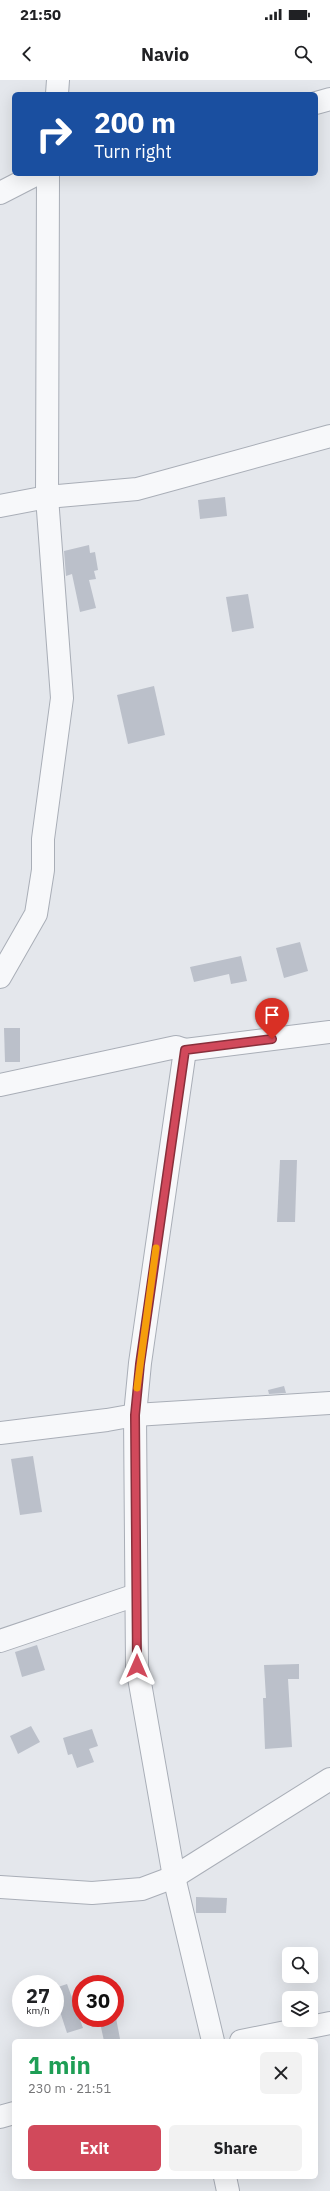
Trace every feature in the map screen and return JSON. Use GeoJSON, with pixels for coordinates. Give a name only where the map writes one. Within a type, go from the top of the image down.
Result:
{"type":"FeatureCollection","features":[{"type":"Feature","properties":{"kind":"street"},"geometry":{"type":"LineString","coordinates":[[57,92],[58,80]]}},
{"type":"Feature","properties":{"kind":"street"},"geometry":{"type":"LineString","coordinates":[[318,102],[330,99]]}},
{"type":"Feature","properties":{"kind":"street"},"geometry":{"type":"LineString","coordinates":[[0,192],[33,176]]}},
{"type":"Feature","properties":{"kind":"street"},"geometry":{"type":"LineString","coordinates":[[0,977],[36,914],[43,870],[43,839],[62,698],[47,498],[48,176]]}},
{"type":"Feature","properties":{"kind":"street"},"geometry":{"type":"LineString","coordinates":[[0,506],[47,498],[137,489],[330,436]]}},
{"type":"Feature","properties":{"kind":"street"},"geometry":{"type":"LineString","coordinates":[[0,1085],[176,1047],[185,1050],[330,1032]]}},
{"type":"Feature","properties":{"kind":"street"},"geometry":{"type":"LineString","coordinates":[[185,1050],[140,1364],[135,1415],[137,1666],[174,1877],[213,2039]]}},
{"type":"Feature","properties":{"kind":"street"},"geometry":{"type":"LineString","coordinates":[[0,1433],[107,1420],[135,1415],[330,1403]]}},
{"type":"Feature","properties":{"kind":"street"},"geometry":{"type":"LineString","coordinates":[[0,1641],[136,1595]]}},
{"type":"Feature","properties":{"kind":"street"},"geometry":{"type":"LineString","coordinates":[[0,1887],[92,1893],[142,1889],[174,1877],[330,1779]]}},
{"type":"Feature","properties":{"kind":"street"},"geometry":{"type":"LineString","coordinates":[[251,2039],[330,2023],[330,2018]]}},
{"type":"Feature","properties":{"kind":"street"},"geometry":{"type":"LineString","coordinates":[[0,2117],[12,2114]]}},
{"type":"Feature","properties":{"kind":"street"},"geometry":{"type":"LineString","coordinates":[[225,2179],[228,2191]]}},
{"type":"Feature","properties":{"kind":"building"},"geometry":{"type":"Polygon","coordinates":[[[225,497],[227,516],[200,519],[198,500],[225,497]]]}},
{"type":"Feature","properties":{"kind":"building"},"geometry":{"type":"Polygon","coordinates":[[[89,545],[90,553],[95,552],[98,570],[94,571],[96,579],[89,580],[96,608],[80,612],[72,574],[66,576],[64,551],[89,545]]]}},
{"type":"Feature","properties":{"kind":"building"},"geometry":{"type":"Polygon","coordinates":[[[248,594],[254,628],[232,632],[226,597],[248,594]]]}},
{"type":"Feature","properties":{"kind":"building"},"geometry":{"type":"Polygon","coordinates":[[[154,686],[165,735],[128,744],[117,695],[154,686]]]}},
{"type":"Feature","properties":{"kind":"building"},"geometry":{"type":"Polygon","coordinates":[[[300,942],[308,971],[284,978],[276,948],[300,942]]]}},
{"type":"Feature","properties":{"kind":"building"},"geometry":{"type":"Polygon","coordinates":[[[241,956],[247,981],[231,984],[229,974],[194,982],[190,967],[241,956]]]}},
{"type":"Feature","properties":{"kind":"building"},"geometry":{"type":"Polygon","coordinates":[[[4,1028],[20,1028],[20,1062],[5,1062],[4,1028]]]}},
{"type":"Feature","properties":{"kind":"building"},"geometry":{"type":"Polygon","coordinates":[[[280,1160],[297,1160],[295,1222],[277,1222],[280,1160]]]}},
{"type":"Feature","properties":{"kind":"building"},"geometry":{"type":"Polygon","coordinates":[[[284,1386],[286,1393],[269,1394],[268,1390],[284,1386]]]}},
{"type":"Feature","properties":{"kind":"building"},"geometry":{"type":"Polygon","coordinates":[[[33,1456],[42,1512],[20,1515],[11,1459],[33,1456]]]}},
{"type":"Feature","properties":{"kind":"building"},"geometry":{"type":"Polygon","coordinates":[[[37,1645],[45,1670],[22,1677],[15,1652],[37,1645]]]}},
{"type":"Feature","properties":{"kind":"building"},"geometry":{"type":"Polygon","coordinates":[[[299,1664],[299,1679],[288,1679],[292,1747],[265,1749],[263,1698],[266,1698],[264,1665],[299,1664]]]}},
{"type":"Feature","properties":{"kind":"building"},"geometry":{"type":"Polygon","coordinates":[[[31,1726],[40,1742],[18,1754],[10,1736],[31,1726]]]}},
{"type":"Feature","properties":{"kind":"building"},"geometry":{"type":"Polygon","coordinates":[[[92,1729],[98,1746],[89,1749],[94,1762],[77,1768],[72,1754],[68,1755],[63,1738],[92,1729]]]}},
{"type":"Feature","properties":{"kind":"building"},"geometry":{"type":"Polygon","coordinates":[[[196,1897],[227,1898],[226,1913],[196,1913],[196,1897]]]}},
{"type":"Feature","properties":{"kind":"building"},"geometry":{"type":"Polygon","coordinates":[[[67,1984],[72,1998],[72,2027],[83,2028],[67,2033],[64,2024],[64,1985],[67,1984]]]}},
{"type":"Feature","properties":{"kind":"building"},"geometry":{"type":"Polygon","coordinates":[[[101,2027],[118,2027],[120,2039],[104,2039],[101,2027]]]}},
{"type":"Feature","properties":{"kind":"slow traffic"},"geometry":{"type":"LineString","coordinates":[[137,1388],[156,1248]]}},
{"type":"Feature","properties":{"kind":"route"},"geometry":{"type":"LineString","coordinates":[[137,1666],[135,1415],[140,1364],[185,1050],[272,1039]]}}]}
